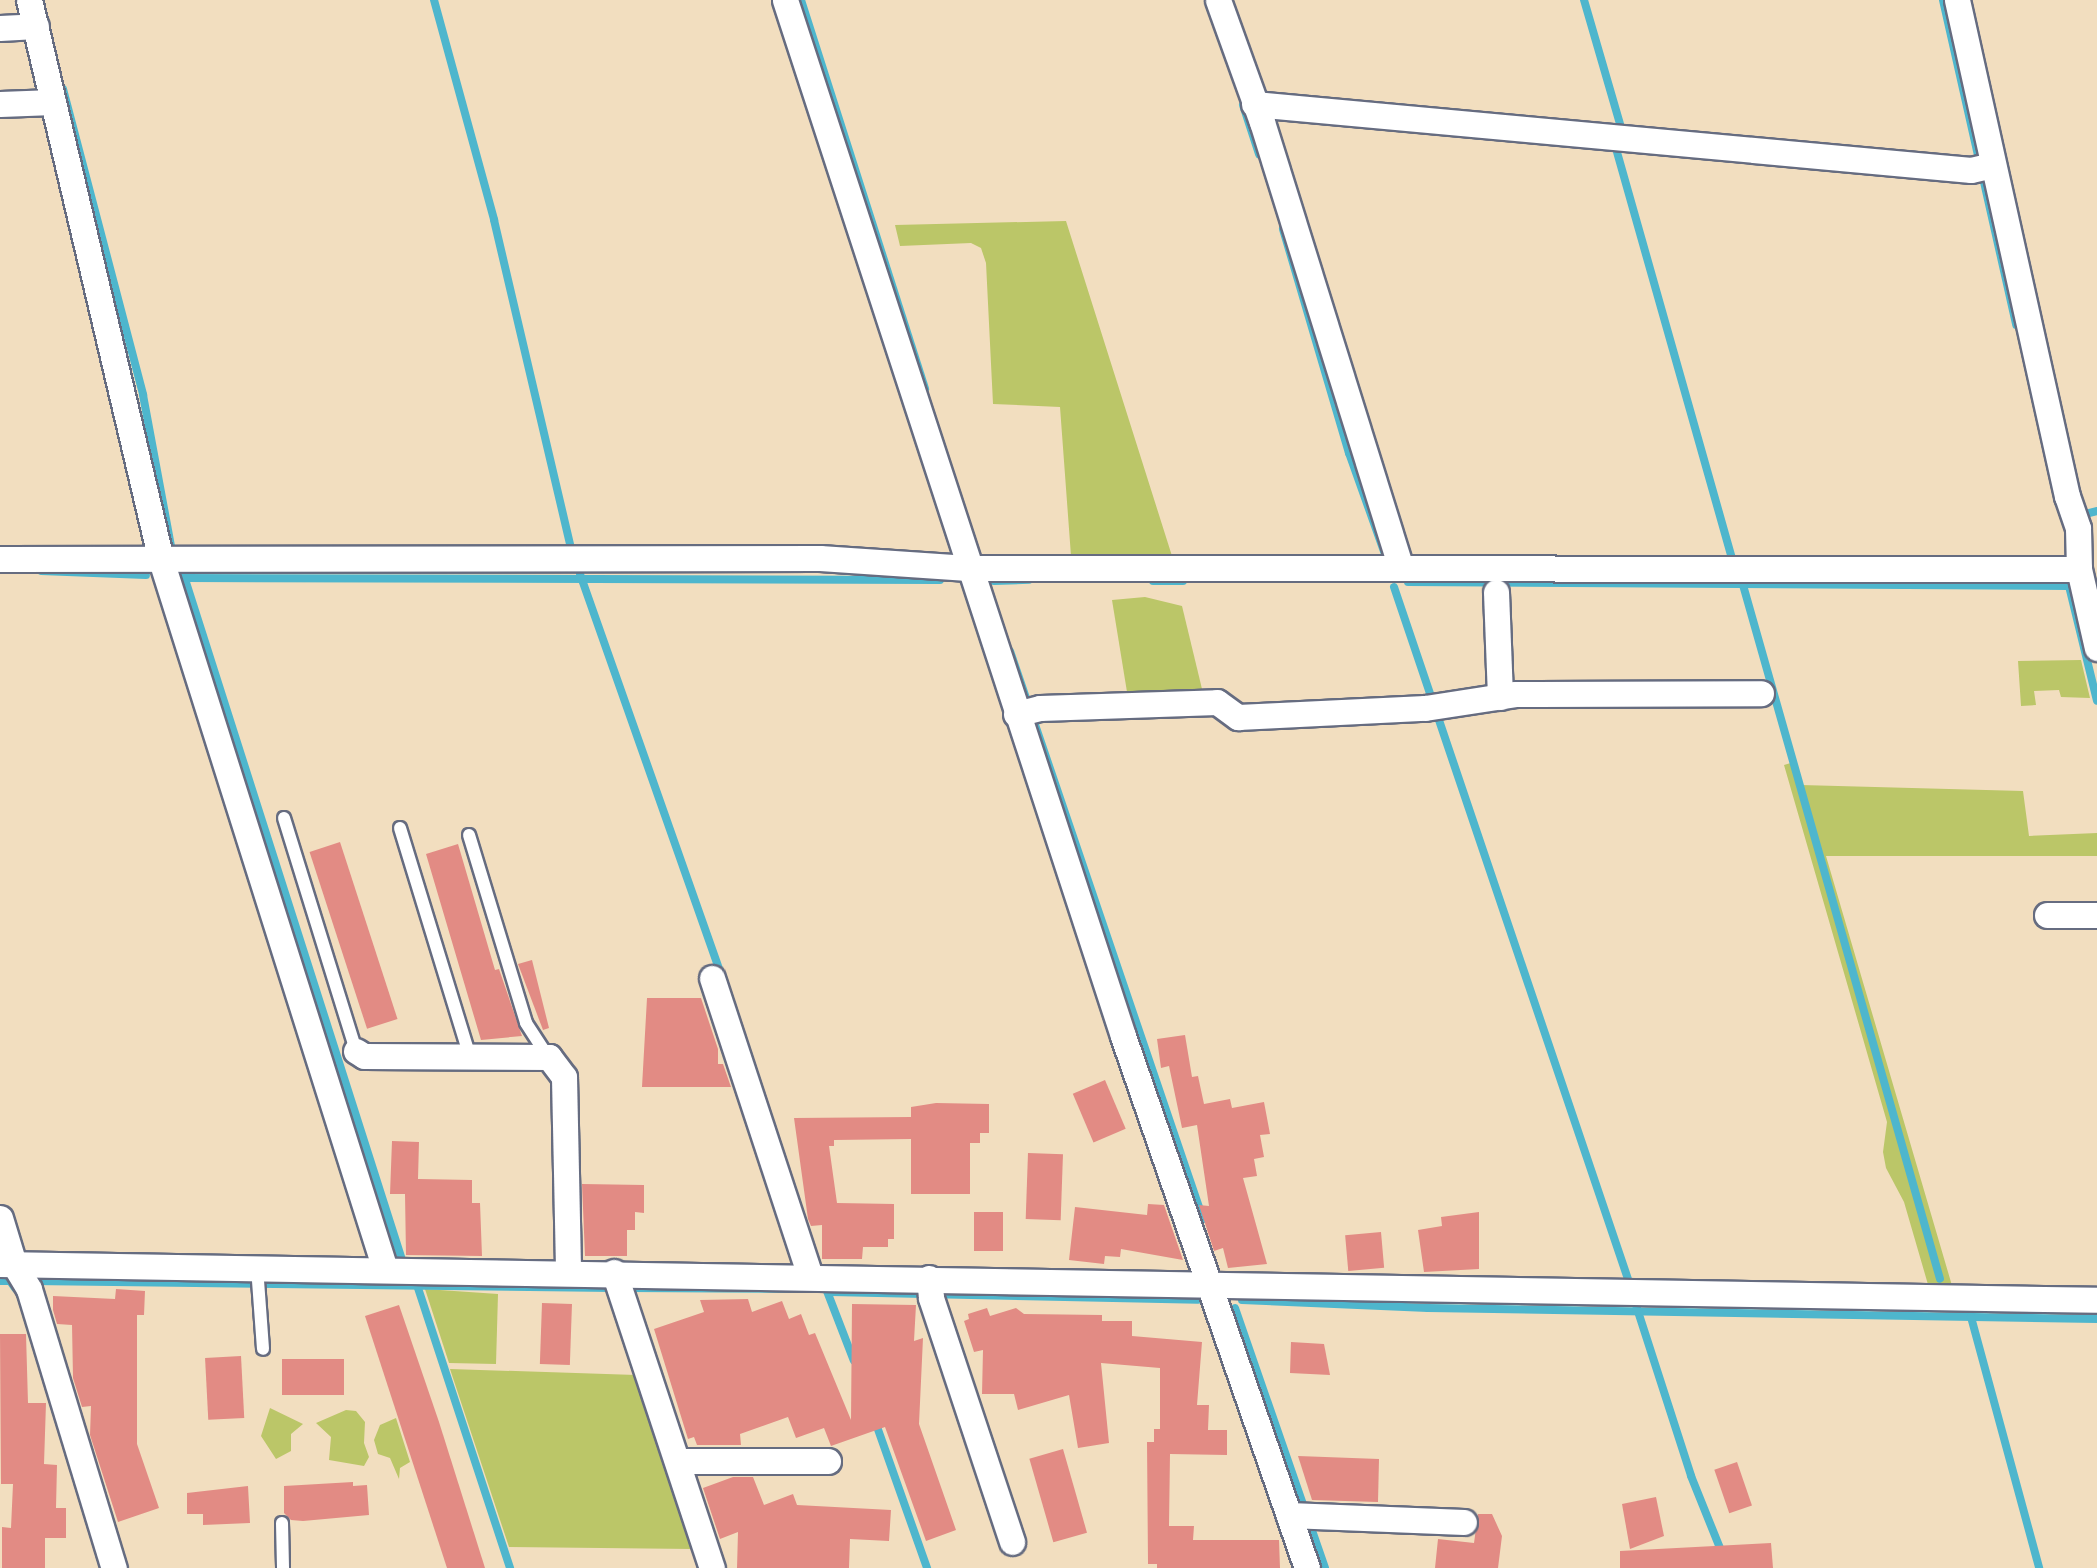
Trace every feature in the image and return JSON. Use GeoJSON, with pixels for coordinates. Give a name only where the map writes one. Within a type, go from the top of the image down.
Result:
{"type":"FeatureCollection","features":[{"type":"Feature","properties":{"kind":"street"},"geometry":{"type":"LineString","coordinates":[[28,0],[161,560],[398,1268]]}},
{"type":"Feature","properties":{"kind":"street"},"geometry":{"type":"LineString","coordinates":[[785,0],[968,568],[1027,711],[1209,1284],[1300,1515],[1307,1568]]}},
{"type":"Feature","properties":{"kind":"street"},"geometry":{"type":"LineString","coordinates":[[1218,0],[1401,567]]}},
{"type":"Feature","properties":{"kind":"street"},"geometry":{"type":"LineString","coordinates":[[1957,0],[1982,167],[2081,521],[2079,569],[2097,648]]}},
{"type":"Feature","properties":{"kind":"street"},"geometry":{"type":"LineString","coordinates":[[0,28],[36,26]]}},
{"type":"Feature","properties":{"kind":"street"},"geometry":{"type":"LineString","coordinates":[[0,104],[53,102]]}},
{"type":"Feature","properties":{"kind":"street"},"geometry":{"type":"LineString","coordinates":[[1254,104],[1982,167]]}},
{"type":"Feature","properties":{"kind":"street"},"geometry":{"type":"LineString","coordinates":[[0,559],[820,558],[968,568],[2079,569]]}},
{"type":"Feature","properties":{"kind":"street"},"geometry":{"type":"LineString","coordinates":[[1496,592],[1500,697]]}},
{"type":"Feature","properties":{"kind":"street"},"geometry":{"type":"LineString","coordinates":[[1027,711],[1217,702],[1238,717],[1434,707],[1500,697],[1761,693]]}},
{"type":"Feature","properties":{"kind":"street"},"geometry":{"type":"LineString","coordinates":[[2047,915],[2097,915]]}},
{"type":"Feature","properties":{"kind":"street"},"geometry":{"type":"LineString","coordinates":[[712,978],[818,1276]]}},
{"type":"Feature","properties":{"kind":"street"},"geometry":{"type":"LineString","coordinates":[[356,1050],[364,1056],[549,1057],[564,1077],[568,1272]]}},
{"type":"Feature","properties":{"kind":"street"},"geometry":{"type":"LineString","coordinates":[[0,1218],[114,1568]]}},
{"type":"Feature","properties":{"kind":"street"},"geometry":{"type":"LineString","coordinates":[[17,1273],[258,1277],[398,1268],[568,1272],[617,1282],[818,1276],[930,1288],[1209,1284],[1635,1296],[2097,1300]]}},
{"type":"Feature","properties":{"kind":"street"},"geometry":{"type":"LineString","coordinates":[[617,1282],[712,1568]]}},
{"type":"Feature","properties":{"kind":"street"},"geometry":{"type":"LineString","coordinates":[[930,1288],[1012,1542]]}},
{"type":"Feature","properties":{"kind":"street"},"geometry":{"type":"LineString","coordinates":[[678,1461],[828,1461]]}},
{"type":"Feature","properties":{"kind":"street"},"geometry":{"type":"LineString","coordinates":[[1300,1515],[1464,1522]]}},
{"type":"Feature","properties":{"kind":"lane"},"geometry":{"type":"LineString","coordinates":[[284,818],[356,1050]]}},
{"type":"Feature","properties":{"kind":"lane"},"geometry":{"type":"LineString","coordinates":[[400,828],[470,1056]]}},
{"type":"Feature","properties":{"kind":"lane"},"geometry":{"type":"LineString","coordinates":[[469,834],[526,1022],[549,1057]]}},
{"type":"Feature","properties":{"kind":"lane"},"geometry":{"type":"LineString","coordinates":[[258,1277],[262,1349]]}},
{"type":"Feature","properties":{"kind":"lane"},"geometry":{"type":"LineString","coordinates":[[282,1524],[284,1568]]}},
{"type":"Feature","properties":{"kind":"green space"},"geometry":{"type":"Polygon","coordinates":[[[1066,221],[1172,556],[1071,556],[1060,407],[993,404],[986,263],[981,248],[971,243],[900,246],[895,225],[1066,221]]]}},
{"type":"Feature","properties":{"kind":"green space"},"geometry":{"type":"Polygon","coordinates":[[[1145,597],[1182,606],[1202,689],[1127,692],[1112,600],[1145,597]]]}},
{"type":"Feature","properties":{"kind":"green space"},"geometry":{"type":"Polygon","coordinates":[[[2081,660],[2090,698],[2061,697],[2059,690],[2034,691],[2036,705],[2021,706],[2018,661],[2081,660]]]}},
{"type":"Feature","properties":{"kind":"green space"},"geometry":{"type":"Polygon","coordinates":[[[1794,762],[1801,785],[2023,791],[2029,836],[2097,833],[2097,856],[1826,856],[1953,1289],[1929,1288],[1904,1202],[1886,1168],[1883,1152],[1887,1122],[1784,765],[1794,762]]]}},
{"type":"Feature","properties":{"kind":"green space"},"geometry":{"type":"Polygon","coordinates":[[[425,1289],[498,1294],[496,1364],[449,1363],[425,1289]]]}},
{"type":"Feature","properties":{"kind":"green space"},"geometry":{"type":"Polygon","coordinates":[[[450,1369],[636,1375],[693,1549],[509,1547],[450,1369]]]}},
{"type":"Feature","properties":{"kind":"green space"},"geometry":{"type":"Polygon","coordinates":[[[270,1408],[303,1424],[291,1434],[291,1451],[276,1459],[261,1436],[270,1408]]]}},
{"type":"Feature","properties":{"kind":"green space"},"geometry":{"type":"Polygon","coordinates":[[[346,1410],[356,1411],[365,1422],[364,1443],[369,1457],[364,1466],[329,1460],[331,1437],[316,1423],[346,1410]]]}},
{"type":"Feature","properties":{"kind":"green space"},"geometry":{"type":"Polygon","coordinates":[[[396,1418],[410,1462],[400,1468],[399,1479],[390,1458],[378,1454],[374,1440],[380,1425],[396,1418]]]}},
{"type":"Feature","properties":{"kind":"building"},"geometry":{"type":"Polygon","coordinates":[[[340,842],[397,1019],[367,1029],[310,852],[340,842]]]}},
{"type":"Feature","properties":{"kind":"building"},"geometry":{"type":"Polygon","coordinates":[[[458,844],[495,970],[499,969],[522,1036],[481,1040],[426,854],[458,844]]]}},
{"type":"Feature","properties":{"kind":"building"},"geometry":{"type":"Polygon","coordinates":[[[532,960],[549,1028],[543,1030],[518,964],[532,960]]]}},
{"type":"Feature","properties":{"kind":"building"},"geometry":{"type":"Polygon","coordinates":[[[647,998],[701,998],[718,1049],[718,1064],[723,1064],[731,1087],[642,1087],[647,998]]]}},
{"type":"Feature","properties":{"kind":"building"},"geometry":{"type":"Polygon","coordinates":[[[1185,1035],[1192,1077],[1198,1076],[1204,1104],[1230,1099],[1232,1108],[1264,1102],[1270,1134],[1260,1135],[1264,1157],[1254,1159],[1257,1176],[1243,1178],[1267,1264],[1228,1268],[1223,1248],[1214,1251],[1199,1205],[1209,1206],[1197,1125],[1182,1128],[1169,1066],[1161,1068],[1157,1039],[1185,1035]]]}},
{"type":"Feature","properties":{"kind":"building"},"geometry":{"type":"Polygon","coordinates":[[[1105,1080],[1126,1129],[1093,1142],[1073,1094],[1105,1080]]]}},
{"type":"Feature","properties":{"kind":"building"},"geometry":{"type":"Polygon","coordinates":[[[936,1103],[989,1104],[989,1133],[980,1133],[980,1143],[970,1143],[970,1194],[911,1194],[911,1139],[834,1140],[834,1146],[829,1146],[837,1203],[894,1204],[894,1239],[888,1239],[888,1247],[863,1247],[862,1259],[822,1259],[822,1225],[811,1226],[808,1219],[794,1118],[911,1117],[911,1107],[936,1103]]]}},
{"type":"Feature","properties":{"kind":"building"},"geometry":{"type":"Polygon","coordinates":[[[392,1141],[419,1142],[418,1179],[472,1180],[472,1203],[480,1203],[482,1256],[406,1255],[405,1194],[390,1194],[392,1141]]]}},
{"type":"Feature","properties":{"kind":"building"},"geometry":{"type":"Polygon","coordinates":[[[1028,1153],[1063,1154],[1061,1220],[1026,1219],[1028,1153]]]}},
{"type":"Feature","properties":{"kind":"building"},"geometry":{"type":"Polygon","coordinates":[[[582,1184],[644,1185],[644,1213],[635,1212],[635,1230],[627,1230],[627,1256],[585,1256],[582,1184]]]}},
{"type":"Feature","properties":{"kind":"building"},"geometry":{"type":"Polygon","coordinates":[[[1148,1204],[1164,1205],[1183,1260],[1121,1249],[1120,1257],[1105,1256],[1104,1264],[1069,1260],[1075,1207],[1147,1215],[1148,1204]]]}},
{"type":"Feature","properties":{"kind":"building"},"geometry":{"type":"Polygon","coordinates":[[[974,1212],[1003,1212],[1003,1251],[974,1251],[974,1212]]]}},
{"type":"Feature","properties":{"kind":"building"},"geometry":{"type":"Polygon","coordinates":[[[1479,1212],[1479,1269],[1424,1272],[1418,1230],[1442,1226],[1441,1217],[1479,1212]]]}},
{"type":"Feature","properties":{"kind":"building"},"geometry":{"type":"Polygon","coordinates":[[[1381,1232],[1384,1268],[1348,1271],[1345,1235],[1381,1232]]]}},
{"type":"Feature","properties":{"kind":"building"},"geometry":{"type":"Polygon","coordinates":[[[116,1289],[145,1291],[144,1315],[137,1315],[137,1444],[159,1508],[118,1522],[90,1435],[91,1406],[82,1407],[73,1378],[72,1325],[57,1324],[53,1310],[53,1296],[115,1299],[116,1289]]]}},
{"type":"Feature","properties":{"kind":"building"},"geometry":{"type":"Polygon","coordinates":[[[748,1299],[752,1312],[782,1301],[789,1319],[801,1314],[809,1335],[815,1333],[851,1420],[852,1304],[916,1305],[914,1341],[923,1338],[919,1424],[956,1530],[926,1541],[885,1427],[831,1446],[824,1428],[796,1438],[788,1417],[740,1434],[741,1445],[697,1445],[694,1437],[688,1439],[654,1329],[704,1312],[700,1300],[748,1299]]]}},
{"type":"Feature","properties":{"kind":"building"},"geometry":{"type":"Polygon","coordinates":[[[542,1303],[572,1304],[570,1365],[540,1364],[542,1303]]]}},
{"type":"Feature","properties":{"kind":"building"},"geometry":{"type":"Polygon","coordinates":[[[399,1305],[485,1568],[447,1568],[365,1316],[399,1305]]]}},
{"type":"Feature","properties":{"kind":"building"},"geometry":{"type":"Polygon","coordinates":[[[987,1308],[990,1316],[1016,1308],[1024,1314],[1102,1315],[1102,1321],[1132,1321],[1132,1336],[1202,1342],[1197,1405],[1209,1405],[1208,1430],[1227,1430],[1227,1455],[1170,1454],[1169,1526],[1194,1526],[1193,1540],[1279,1540],[1280,1568],[1157,1568],[1157,1564],[1148,1564],[1147,1442],[1154,1442],[1154,1429],[1160,1429],[1160,1368],[1101,1363],[1109,1443],[1078,1448],[1069,1395],[1018,1410],[1014,1394],[982,1394],[983,1350],[974,1352],[964,1321],[969,1319],[968,1314],[987,1308]]]}},
{"type":"Feature","properties":{"kind":"building"},"geometry":{"type":"Polygon","coordinates":[[[0,1334],[26,1334],[28,1403],[46,1403],[44,1464],[57,1465],[56,1508],[66,1508],[66,1538],[45,1538],[45,1568],[2,1568],[2,1527],[11,1528],[13,1484],[1,1484],[0,1334]]]}},
{"type":"Feature","properties":{"kind":"building"},"geometry":{"type":"Polygon","coordinates":[[[1291,1342],[1324,1344],[1330,1375],[1290,1373],[1291,1342]]]}},
{"type":"Feature","properties":{"kind":"building"},"geometry":{"type":"Polygon","coordinates":[[[241,1356],[244,1418],[208,1420],[205,1358],[241,1356]]]}},
{"type":"Feature","properties":{"kind":"building"},"geometry":{"type":"Polygon","coordinates":[[[282,1359],[344,1359],[344,1395],[282,1395],[282,1359]]]}},
{"type":"Feature","properties":{"kind":"building"},"geometry":{"type":"Polygon","coordinates":[[[1063,1449],[1087,1533],[1053,1542],[1029,1459],[1063,1449]]]}},
{"type":"Feature","properties":{"kind":"building"},"geometry":{"type":"Polygon","coordinates":[[[1298,1456],[1379,1459],[1378,1502],[1312,1500],[1298,1456]]]}},
{"type":"Feature","properties":{"kind":"building"},"geometry":{"type":"Polygon","coordinates":[[[1737,1462],[1752,1505],[1729,1513],[1714,1470],[1737,1462]]]}},
{"type":"Feature","properties":{"kind":"building"},"geometry":{"type":"Polygon","coordinates":[[[733,1477],[753,1477],[764,1505],[793,1494],[797,1505],[891,1510],[889,1541],[850,1539],[849,1568],[737,1568],[738,1532],[720,1539],[703,1488],[733,1477]]]}},
{"type":"Feature","properties":{"kind":"building"},"geometry":{"type":"Polygon","coordinates":[[[353,1482],[353,1486],[367,1485],[369,1515],[303,1521],[291,1520],[284,1513],[284,1486],[353,1482]]]}},
{"type":"Feature","properties":{"kind":"building"},"geometry":{"type":"Polygon","coordinates":[[[248,1486],[250,1523],[203,1525],[203,1514],[187,1514],[187,1493],[248,1486]]]}},
{"type":"Feature","properties":{"kind":"building"},"geometry":{"type":"Polygon","coordinates":[[[1656,1497],[1664,1536],[1630,1549],[1622,1504],[1656,1497]]]}},
{"type":"Feature","properties":{"kind":"building"},"geometry":{"type":"Polygon","coordinates":[[[1478,1514],[1492,1514],[1502,1536],[1498,1568],[1435,1568],[1438,1539],[1474,1543],[1478,1514]]]}},
{"type":"Feature","properties":{"kind":"building"},"geometry":{"type":"Polygon","coordinates":[[[1771,1543],[1773,1568],[1620,1568],[1620,1551],[1771,1543]]]}},
{"type":"Feature","properties":{"kind":"waterway"},"geometry":{"type":"LineString","coordinates":[[434,0],[494,220],[571,549]]}},
{"type":"Feature","properties":{"kind":"waterway"},"geometry":{"type":"LineString","coordinates":[[801,0],[925,389]]}},
{"type":"Feature","properties":{"kind":"waterway"},"geometry":{"type":"LineString","coordinates":[[1584,0],[1620,124]]}},
{"type":"Feature","properties":{"kind":"waterway"},"geometry":{"type":"LineString","coordinates":[[1943,0],[2016,325]]}},
{"type":"Feature","properties":{"kind":"waterway"},"geometry":{"type":"LineString","coordinates":[[63,89],[143,395],[171,546]]}},
{"type":"Feature","properties":{"kind":"waterway"},"geometry":{"type":"LineString","coordinates":[[1243,105],[1259,154]]}},
{"type":"Feature","properties":{"kind":"waterway"},"geometry":{"type":"LineString","coordinates":[[1615,145],[1732,558]]}},
{"type":"Feature","properties":{"kind":"waterway"},"geometry":{"type":"LineString","coordinates":[[1283,229],[1349,453],[1385,554]]}},
{"type":"Feature","properties":{"kind":"waterway"},"geometry":{"type":"LineString","coordinates":[[2077,516],[2097,511]]}},
{"type":"Feature","properties":{"kind":"waterway"},"geometry":{"type":"LineString","coordinates":[[41,571],[146,575]]}},
{"type":"Feature","properties":{"kind":"waterway"},"geometry":{"type":"LineString","coordinates":[[580,574],[721,975]]}},
{"type":"Feature","properties":{"kind":"waterway"},"geometry":{"type":"LineString","coordinates":[[184,576],[404,1266]]}},
{"type":"Feature","properties":{"kind":"waterway"},"geometry":{"type":"LineString","coordinates":[[185,578],[940,580]]}},
{"type":"Feature","properties":{"kind":"waterway"},"geometry":{"type":"LineString","coordinates":[[994,581],[1029,580]]}},
{"type":"Feature","properties":{"kind":"waterway"},"geometry":{"type":"LineString","coordinates":[[1153,581],[1183,581]]}},
{"type":"Feature","properties":{"kind":"waterway"},"geometry":{"type":"LineString","coordinates":[[1408,582],[2069,586],[2097,701]]}},
{"type":"Feature","properties":{"kind":"waterway"},"geometry":{"type":"LineString","coordinates":[[1743,585],[1940,1279]]}},
{"type":"Feature","properties":{"kind":"waterway"},"geometry":{"type":"LineString","coordinates":[[1394,587],[1630,1285]]}},
{"type":"Feature","properties":{"kind":"waterway"},"geometry":{"type":"LineString","coordinates":[[1010,651],[1203,1219]]}},
{"type":"Feature","properties":{"kind":"waterway"},"geometry":{"type":"LineString","coordinates":[[0,1281],[10,1281],[15,1288]]}},
{"type":"Feature","properties":{"kind":"waterway"},"geometry":{"type":"LineString","coordinates":[[32,1281],[613,1288]]}},
{"type":"Feature","properties":{"kind":"waterway"},"geometry":{"type":"LineString","coordinates":[[417,1285],[510,1568]]}},
{"type":"Feature","properties":{"kind":"waterway"},"geometry":{"type":"LineString","coordinates":[[825,1286],[854,1361]]}},
{"type":"Feature","properties":{"kind":"waterway"},"geometry":{"type":"LineString","coordinates":[[627,1288],[827,1289]]}},
{"type":"Feature","properties":{"kind":"waterway"},"geometry":{"type":"LineString","coordinates":[[831,1292],[1198,1300]]}},
{"type":"Feature","properties":{"kind":"waterway"},"geometry":{"type":"LineString","coordinates":[[1634,1299],[1691,1476],[1728,1568]]}},
{"type":"Feature","properties":{"kind":"waterway"},"geometry":{"type":"LineString","coordinates":[[1242,1300],[1428,1308],[2097,1319]]}},
{"type":"Feature","properties":{"kind":"waterway"},"geometry":{"type":"LineString","coordinates":[[1235,1308],[1325,1568]]}},
{"type":"Feature","properties":{"kind":"waterway"},"geometry":{"type":"LineString","coordinates":[[1971,1317],[2039,1568]]}},
{"type":"Feature","properties":{"kind":"waterway"},"geometry":{"type":"LineString","coordinates":[[875,1421],[927,1568]]}}]}
